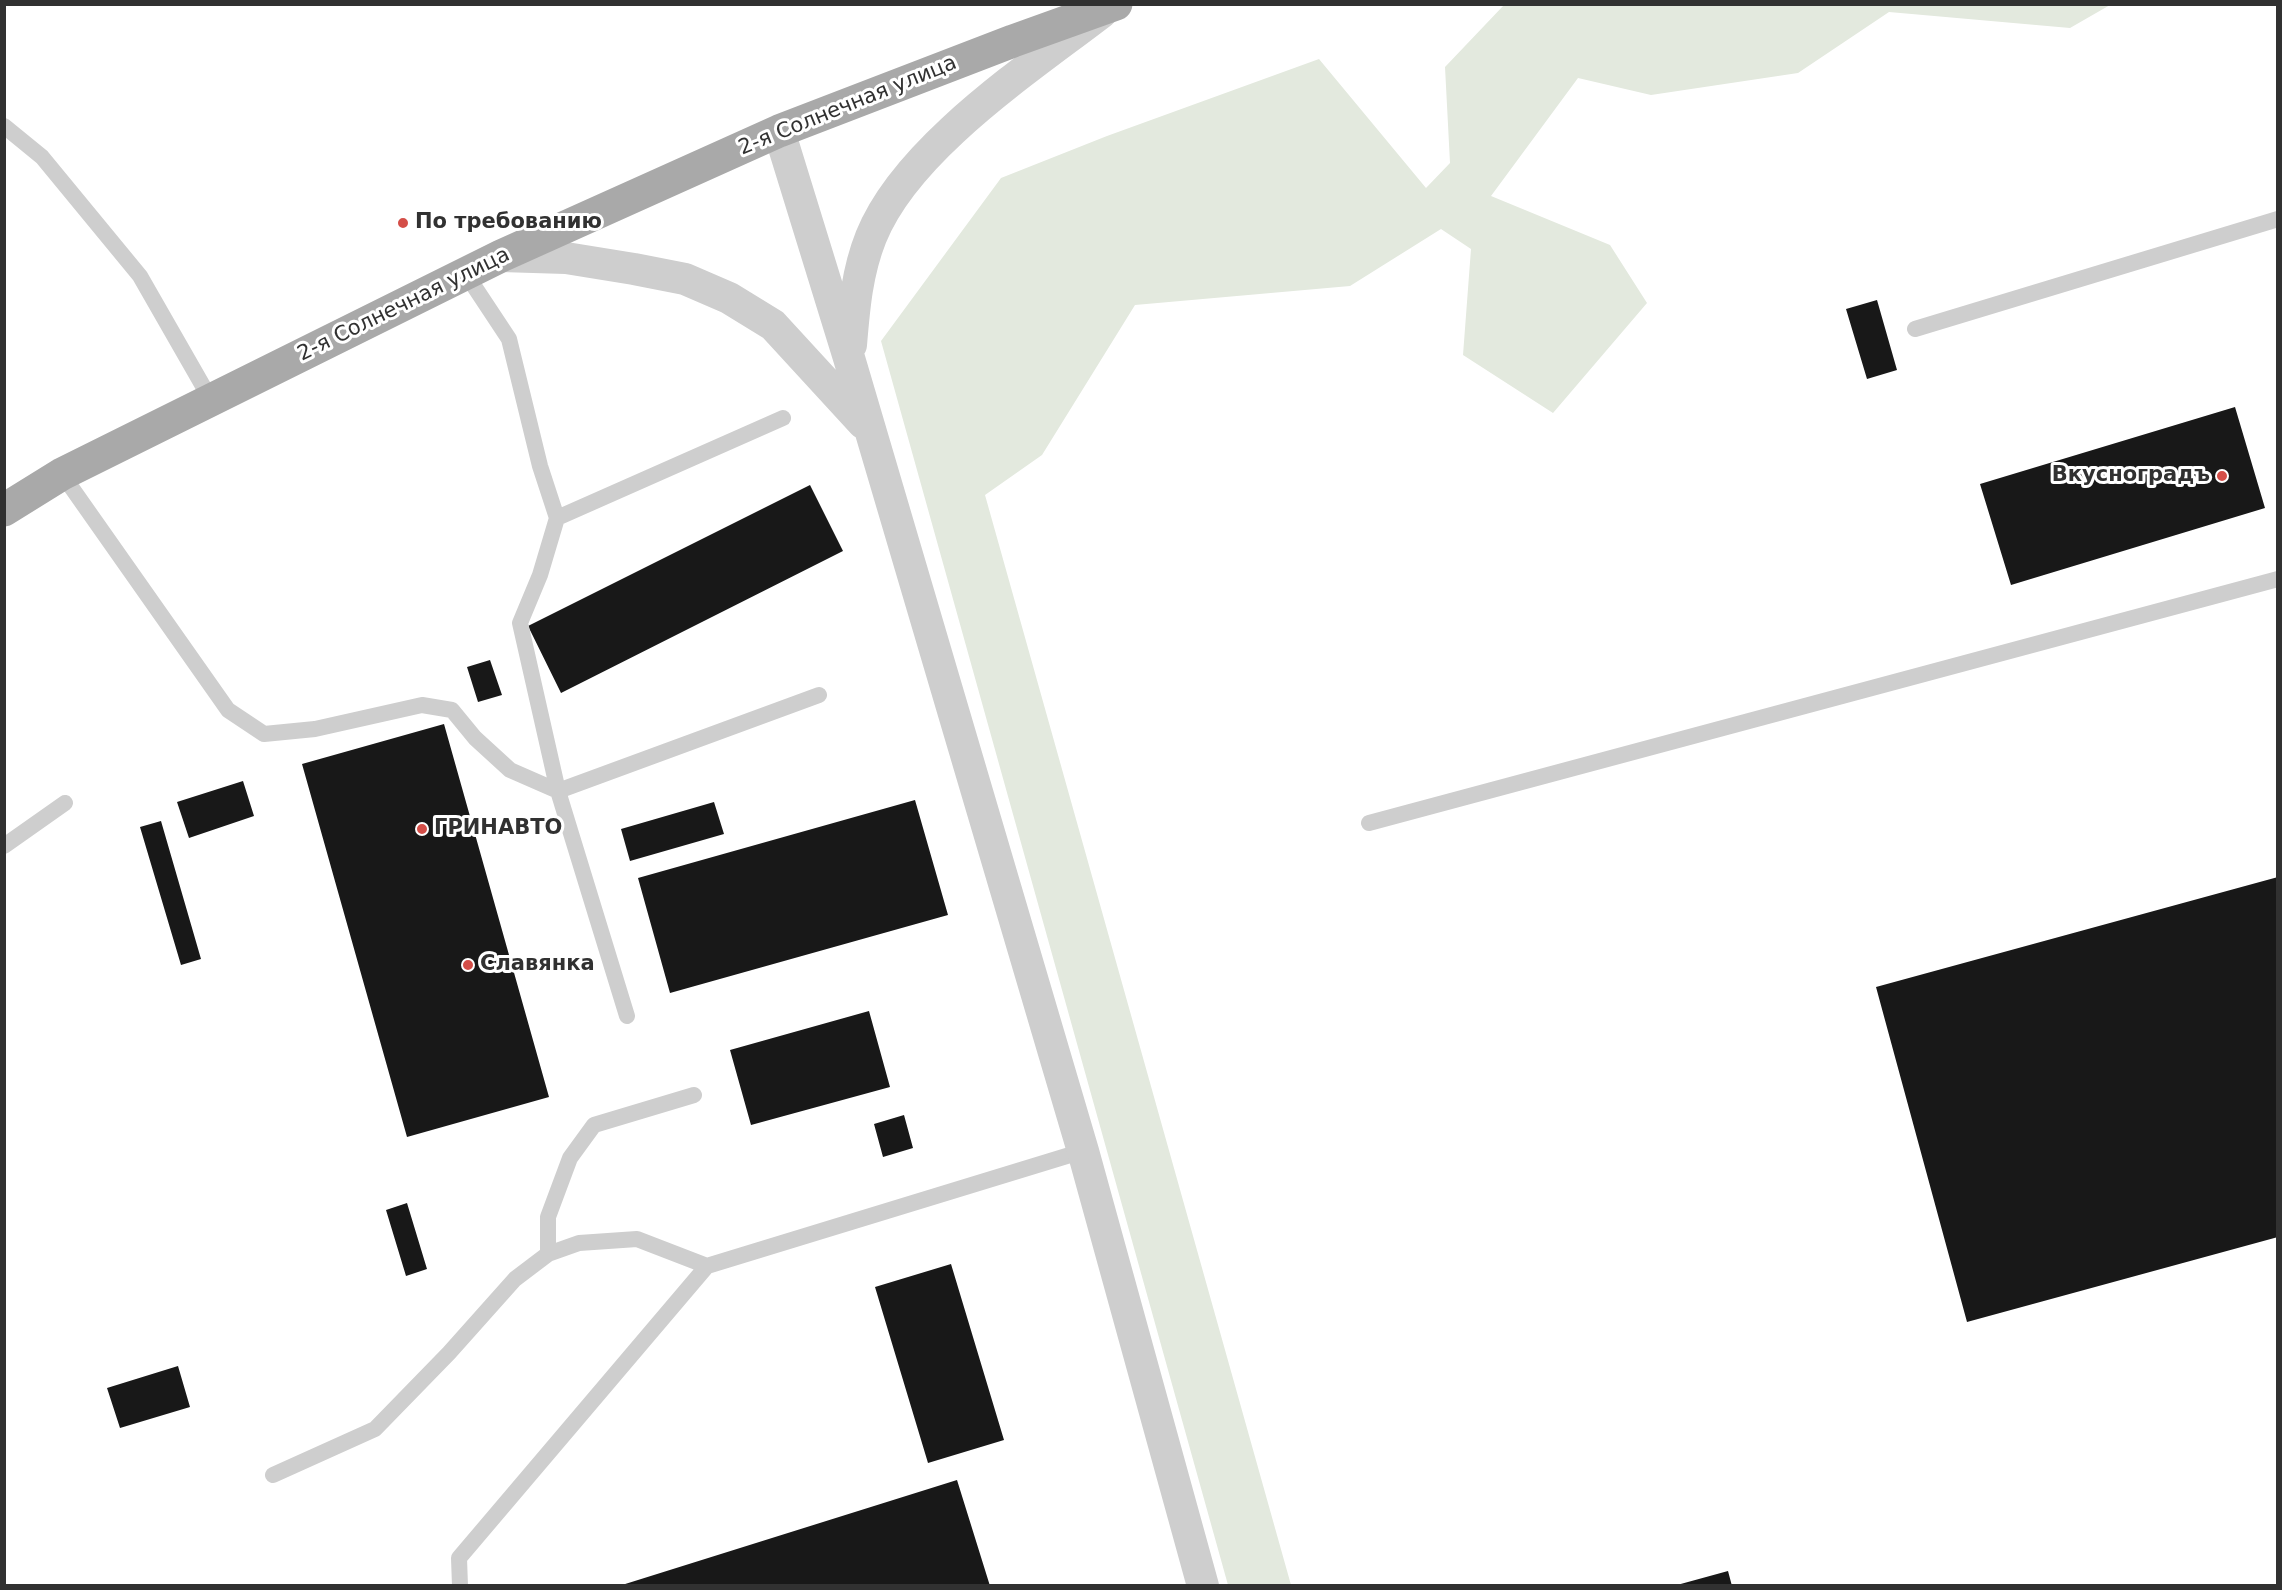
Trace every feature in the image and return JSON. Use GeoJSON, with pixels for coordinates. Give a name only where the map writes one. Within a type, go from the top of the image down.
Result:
{"type":"FeatureCollection","features":[{"type":"Feature","properties":{"kind":"main road","name":"2-я Солнечная улица"},"geometry":{"type":"LineString","coordinates":[[4,510],[62,474],[501,256],[779,131],[1013,41],[1113,6]]}},
{"type":"Feature","properties":{"kind":"street"},"geometry":{"type":"LineString","coordinates":[[849,358],[857,284],[871,237],[891,200],[924,158],[990,98],[1113,6]]}},
{"type":"Feature","properties":{"kind":"street"},"geometry":{"type":"LineString","coordinates":[[779,131],[849,358],[1083,1151],[1203,1586]]}},
{"type":"Feature","properties":{"kind":"street"},"geometry":{"type":"LineString","coordinates":[[501,256],[567,258],[634,269],[685,279],[729,298],[774,325],[870,430]]}},
{"type":"Feature","properties":{"kind":"lane"},"geometry":{"type":"LineString","coordinates":[[4,126],[42,158],[140,276],[211,400]]}},
{"type":"Feature","properties":{"kind":"lane"},"geometry":{"type":"LineString","coordinates":[[1915,329],[2277,219]]}},
{"type":"Feature","properties":{"kind":"lane"},"geometry":{"type":"LineString","coordinates":[[466,274],[509,339],[540,465],[557,518],[540,575],[520,623],[558,791],[627,1016]]}},
{"type":"Feature","properties":{"kind":"lane"},"geometry":{"type":"LineString","coordinates":[[557,518],[783,417]]}},
{"type":"Feature","properties":{"kind":"lane"},"geometry":{"type":"LineString","coordinates":[[62,474],[228,710],[264,734],[315,729],[422,705],[452,710],[475,738],[510,770],[558,791],[819,695]]}},
{"type":"Feature","properties":{"kind":"lane"},"geometry":{"type":"LineString","coordinates":[[1369,823],[2277,579]]}},
{"type":"Feature","properties":{"kind":"lane"},"geometry":{"type":"LineString","coordinates":[[4,846],[65,803]]}},
{"type":"Feature","properties":{"kind":"lane"},"geometry":{"type":"LineString","coordinates":[[548,1254],[548,1217],[570,1158],[594,1125],[694,1095]]}},
{"type":"Feature","properties":{"kind":"lane"},"geometry":{"type":"LineString","coordinates":[[460,1586],[459,1558],[708,1266],[1083,1151]]}},
{"type":"Feature","properties":{"kind":"lane"},"geometry":{"type":"LineString","coordinates":[[273,1474],[375,1430],[449,1353],[515,1279],[548,1254],[579,1243],[637,1239],[708,1266]]}},
{"type":"Feature","properties":{"kind":"shaded area"},"geometry":{"type":"Polygon","coordinates":[[[1504,5],[2110,5],[2070,28],[1889,12],[1798,73],[1651,95],[1578,78],[1491,196],[1610,245],[1647,303],[1553,413],[1463,355],[1471,249],[1441,229],[1350,286],[1135,305],[1042,455],[985,495],[1291,1585],[1228,1585],[881,341],[1001,178],[1107,136],[1319,59],[1426,188],[1450,163],[1445,67],[1504,5]]]}},
{"type":"Feature","properties":{"kind":"building"},"geometry":{"type":"Polygon","coordinates":[[[1877,300],[1897,370],[1867,379],[1846,309],[1877,300]]]}},
{"type":"Feature","properties":{"kind":"building"},"geometry":{"type":"Polygon","coordinates":[[[2235,407],[2265,508],[2011,585],[1980,484],[2235,407]]]}},
{"type":"Feature","properties":{"kind":"building"},"geometry":{"type":"Polygon","coordinates":[[[810,485],[843,551],[561,693],[528,626],[810,485]]]}},
{"type":"Feature","properties":{"kind":"building"},"geometry":{"type":"Polygon","coordinates":[[[490,660],[502,695],[478,702],[467,667],[490,660]]]}},
{"type":"Feature","properties":{"kind":"building"},"geometry":{"type":"Polygon","coordinates":[[[444,724],[549,1097],[407,1137],[302,764],[444,724]]]}},
{"type":"Feature","properties":{"kind":"building"},"geometry":{"type":"Polygon","coordinates":[[[243,781],[254,816],[189,838],[177,802],[243,781]]]}},
{"type":"Feature","properties":{"kind":"building"},"geometry":{"type":"Polygon","coordinates":[[[915,800],[948,915],[670,993],[638,878],[915,800]]]}},
{"type":"Feature","properties":{"kind":"building"},"geometry":{"type":"Polygon","coordinates":[[[714,802],[724,834],[630,861],[621,829],[714,802]]]}},
{"type":"Feature","properties":{"kind":"building"},"geometry":{"type":"Polygon","coordinates":[[[161,821],[201,959],[181,965],[140,827],[161,821]]]}},
{"type":"Feature","properties":{"kind":"building"},"geometry":{"type":"Polygon","coordinates":[[[2278,877],[2278,1237],[1967,1322],[1876,987],[2278,877]]]}},
{"type":"Feature","properties":{"kind":"building"},"geometry":{"type":"Polygon","coordinates":[[[869,1011],[890,1087],[751,1125],[730,1050],[869,1011]]]}},
{"type":"Feature","properties":{"kind":"building"},"geometry":{"type":"Polygon","coordinates":[[[904,1115],[913,1148],[883,1157],[874,1124],[904,1115]]]}},
{"type":"Feature","properties":{"kind":"building"},"geometry":{"type":"Polygon","coordinates":[[[407,1203],[427,1269],[406,1276],[386,1210],[407,1203]]]}},
{"type":"Feature","properties":{"kind":"building"},"geometry":{"type":"Polygon","coordinates":[[[951,1264],[1004,1440],[928,1463],[875,1287],[951,1264]]]}},
{"type":"Feature","properties":{"kind":"building"},"geometry":{"type":"Polygon","coordinates":[[[178,1366],[190,1407],[120,1428],[107,1388],[178,1366]]]}},
{"type":"Feature","properties":{"kind":"building"},"geometry":{"type":"Polygon","coordinates":[[[957,1480],[990,1586],[622,1586],[622,1585],[957,1480]]]}},
{"type":"Feature","properties":{"kind":"building"},"geometry":{"type":"Polygon","coordinates":[[[1728,1571],[1732,1586],[1677,1586],[1677,1585],[1728,1571]]]}},
{"type":"Feature","properties":{"kind":"place","name":"По требованию"},"geometry":{"type":"Point","coordinates":[403,223]}},
{"type":"Feature","properties":{"kind":"place","name":"Вкусноградъ"},"geometry":{"type":"Point","coordinates":[2222,476]}},
{"type":"Feature","properties":{"kind":"place","name":"ГРИНАВТО"},"geometry":{"type":"Point","coordinates":[422,829]}},
{"type":"Feature","properties":{"kind":"place","name":"Славянка"},"geometry":{"type":"Point","coordinates":[468,965]}}]}
